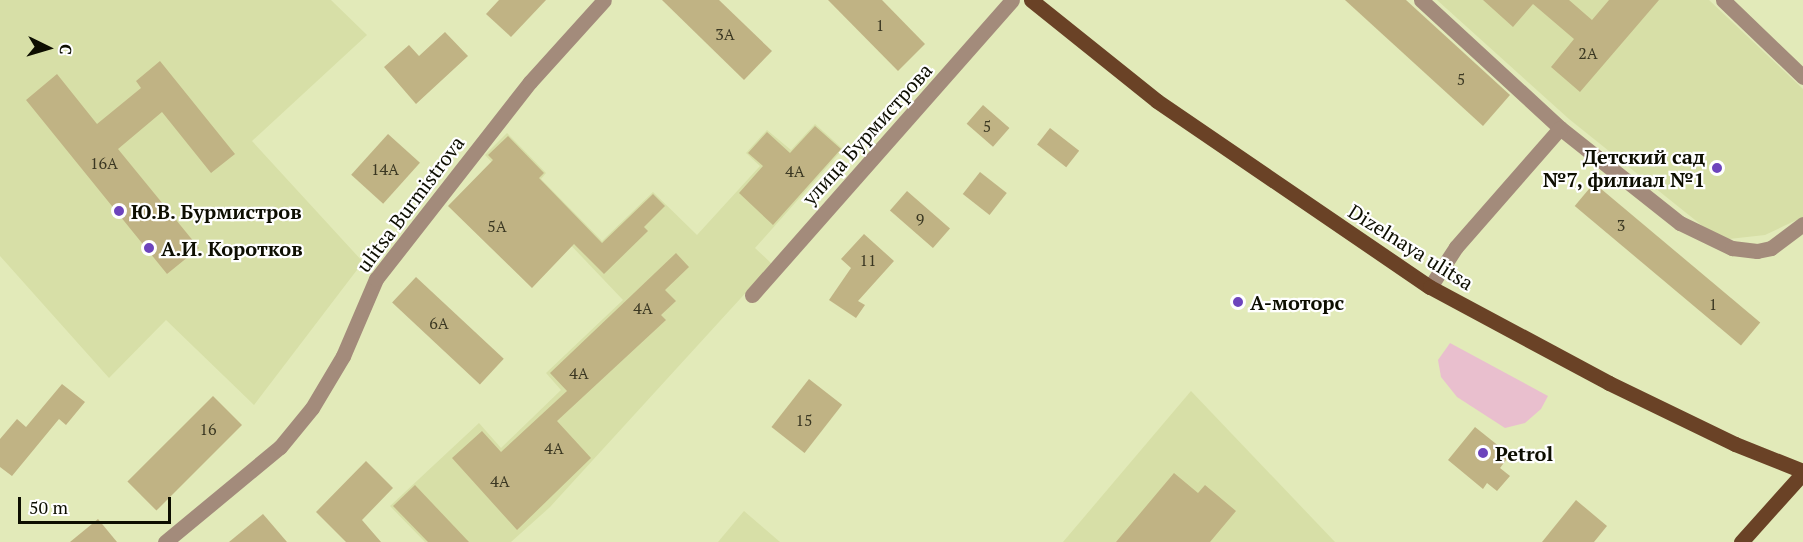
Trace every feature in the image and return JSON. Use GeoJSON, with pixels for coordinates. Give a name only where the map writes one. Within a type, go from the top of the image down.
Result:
{"type":"FeatureCollection","features":[{"type":"Feature","properties":{"kind":"main road","name":"Dizelnaya ulitsa"},"geometry":{"type":"LineString","coordinates":[[1031,0],[1157,101],[1430,287],[1620,388],[1735,444],[1803,472]]}},
{"type":"Feature","properties":{"kind":"main road"},"geometry":{"type":"LineString","coordinates":[[1741,542],[1803,472]]}},
{"type":"Feature","properties":{"kind":"street","name":"ulitsa Burmistrova"},"geometry":{"type":"LineString","coordinates":[[165,542],[280,447],[312,408],[343,356],[376,279],[530,82],[604,0]]}},
{"type":"Feature","properties":{"kind":"street","name":"улица Бурмистрова"},"geometry":{"type":"LineString","coordinates":[[752,295],[1012,0]]}},
{"type":"Feature","properties":{"kind":"street"},"geometry":{"type":"LineString","coordinates":[[1421,0],[1560,128],[1680,223],[1732,248],[1771,248],[1803,224]]}},
{"type":"Feature","properties":{"kind":"street"},"geometry":{"type":"LineString","coordinates":[[1723,0],[1803,77]]}},
{"type":"Feature","properties":{"kind":"street"},"geometry":{"type":"LineString","coordinates":[[1430,287],[1456,247],[1560,128]]}},
{"type":"Feature","properties":{"kind":"shaded area"},"geometry":{"type":"Polygon","coordinates":[[[0,0],[331,0],[367,35],[252,141],[363,262],[254,405],[166,320],[109,378],[0,256],[0,0]]]}},
{"type":"Feature","properties":{"kind":"shaded area","name":"Детский сад №7, филиал №1"},"geometry":{"type":"Polygon","coordinates":[[[1437,0],[1709,0],[1803,89],[1803,217],[1765,235],[1720,240],[1569,119],[1437,0]]]}},
{"type":"Feature","properties":{"kind":"shaded area"},"geometry":{"type":"Polygon","coordinates":[[[815,124],[843,149],[755,248],[772,264],[550,507],[511,542],[425,542],[390,506],[479,423],[501,448],[561,390],[546,373],[623,300],[485,155],[507,133],[546,173],[541,179],[602,241],[653,192],[697,235],[760,166],[746,153],[767,130],[791,150],[815,124]]]}},
{"type":"Feature","properties":{"kind":"shaded area"},"geometry":{"type":"Polygon","coordinates":[[[1450,343],[1548,396],[1541,409],[1525,423],[1505,428],[1457,397],[1441,377],[1438,360],[1450,343]]]}},
{"type":"Feature","properties":{"kind":"shaded area"},"geometry":{"type":"Polygon","coordinates":[[[1191,391],[1335,542],[1063,542],[1191,391]]]}},
{"type":"Feature","properties":{"kind":"shaded area"},"geometry":{"type":"Polygon","coordinates":[[[744,511],[780,542],[718,542],[744,511]]]}},
{"type":"Feature","properties":{"kind":"building"},"geometry":{"type":"Polygon","coordinates":[[[499,0],[546,0],[511,37],[486,14],[499,0]]]}},
{"type":"Feature","properties":{"kind":"building"},"geometry":{"type":"Polygon","coordinates":[[[662,0],[719,0],[772,51],[744,80],[662,0]]]}},
{"type":"Feature","properties":{"kind":"building"},"geometry":{"type":"Polygon","coordinates":[[[828,0],[882,0],[925,44],[898,71],[828,0]]]}},
{"type":"Feature","properties":{"kind":"building"},"geometry":{"type":"Polygon","coordinates":[[[1345,0],[1406,0],[1510,95],[1483,126],[1345,0]]]}},
{"type":"Feature","properties":{"kind":"building"},"geometry":{"type":"Polygon","coordinates":[[[1483,0],[1569,0],[1592,20],[1609,0],[1659,0],[1580,92],[1551,67],[1574,39],[1533,4],[1513,27],[1483,0]]]}},
{"type":"Feature","properties":{"kind":"building"},"geometry":{"type":"Polygon","coordinates":[[[445,32],[468,56],[416,104],[384,67],[409,45],[419,56],[445,32]]]}},
{"type":"Feature","properties":{"kind":"building"},"geometry":{"type":"Polygon","coordinates":[[[160,61],[235,154],[211,173],[162,112],[118,149],[199,248],[167,274],[26,100],[57,74],[97,124],[141,88],[136,81],[160,61]]]}},
{"type":"Feature","properties":{"kind":"building"},"geometry":{"type":"Polygon","coordinates":[[[983,105],[1009,128],[993,147],[967,124],[983,105]]]}},
{"type":"Feature","properties":{"kind":"building"},"geometry":{"type":"Polygon","coordinates":[[[815,126],[841,149],[773,225],[739,193],[763,166],[748,153],[767,132],[790,153],[815,126]]]}},
{"type":"Feature","properties":{"kind":"building"},"geometry":{"type":"Polygon","coordinates":[[[1050,128],[1079,151],[1066,167],[1037,145],[1050,128]]]}},
{"type":"Feature","properties":{"kind":"building"},"geometry":{"type":"Polygon","coordinates":[[[388,134],[420,163],[383,204],[351,175],[388,134]]]}},
{"type":"Feature","properties":{"kind":"building"},"geometry":{"type":"Polygon","coordinates":[[[508,136],[544,173],[539,178],[602,243],[653,194],[665,206],[644,227],[648,231],[604,274],[574,244],[532,288],[448,206],[493,160],[488,155],[508,136]]]}},
{"type":"Feature","properties":{"kind":"building"},"geometry":{"type":"Polygon","coordinates":[[[980,172],[1007,193],[990,215],[963,194],[980,172]]]}},
{"type":"Feature","properties":{"kind":"building"},"geometry":{"type":"Polygon","coordinates":[[[1594,183],[1760,322],[1741,345],[1575,206],[1594,183]]]}},
{"type":"Feature","properties":{"kind":"building"},"geometry":{"type":"Polygon","coordinates":[[[907,191],[950,228],[933,248],[890,211],[907,191]]]}},
{"type":"Feature","properties":{"kind":"building"},"geometry":{"type":"Polygon","coordinates":[[[864,234],[894,261],[858,301],[865,305],[856,318],[829,300],[851,268],[841,259],[864,234]]]}},
{"type":"Feature","properties":{"kind":"building"},"geometry":{"type":"Polygon","coordinates":[[[676,253],[689,267],[665,290],[676,301],[661,315],[666,320],[557,421],[591,458],[517,530],[452,458],[482,431],[501,452],[567,391],[550,373],[676,253]]]}},
{"type":"Feature","properties":{"kind":"building"},"geometry":{"type":"Polygon","coordinates":[[[416,277],[504,359],[480,384],[392,303],[416,277]]]}},
{"type":"Feature","properties":{"kind":"building"},"geometry":{"type":"Polygon","coordinates":[[[809,379],[842,405],[805,453],[771,427],[809,379]]]}},
{"type":"Feature","properties":{"kind":"building"},"geometry":{"type":"Polygon","coordinates":[[[62,384],[85,402],[66,425],[59,419],[12,476],[0,467],[0,439],[17,419],[26,427],[62,384]]]}},
{"type":"Feature","properties":{"kind":"building"},"geometry":{"type":"Polygon","coordinates":[[[213,396],[242,425],[156,511],[127,482],[213,396]]]}},
{"type":"Feature","properties":{"kind":"building"},"geometry":{"type":"Polygon","coordinates":[[[1475,427],[1510,455],[1500,468],[1510,476],[1497,491],[1487,483],[1483,489],[1448,460],[1475,427]]]}},
{"type":"Feature","properties":{"kind":"building"},"geometry":{"type":"Polygon","coordinates":[[[366,461],[393,488],[362,520],[381,542],[346,542],[316,512],[366,461]]]}},
{"type":"Feature","properties":{"kind":"building"},"geometry":{"type":"Polygon","coordinates":[[[1174,473],[1198,493],[1205,485],[1236,511],[1210,542],[1116,542],[1174,473]]]}},
{"type":"Feature","properties":{"kind":"building"},"geometry":{"type":"Polygon","coordinates":[[[415,485],[469,542],[428,542],[393,506],[415,485]]]}},
{"type":"Feature","properties":{"kind":"building"},"geometry":{"type":"Polygon","coordinates":[[[1576,500],[1607,526],[1594,542],[1542,542],[1576,500]]]}},
{"type":"Feature","properties":{"kind":"building"},"geometry":{"type":"Polygon","coordinates":[[[263,514],[287,542],[229,542],[263,514]]]}},
{"type":"Feature","properties":{"kind":"building"},"geometry":{"type":"Polygon","coordinates":[[[98,519],[117,542],[70,542],[98,519]]]}},
{"type":"Feature","properties":{"kind":"place","name":"Детский сад №7, филиал №1"},"geometry":{"type":"Point","coordinates":[1717,168]}},
{"type":"Feature","properties":{"kind":"place","name":"Ю.В. Бурмистров"},"geometry":{"type":"Point","coordinates":[119,211]}},
{"type":"Feature","properties":{"kind":"place","name":"А.И. Коротков"},"geometry":{"type":"Point","coordinates":[149,248]}},
{"type":"Feature","properties":{"kind":"place","name":"А-моторс"},"geometry":{"type":"Point","coordinates":[1238,302]}},
{"type":"Feature","properties":{"kind":"place","name":"Petrol"},"geometry":{"type":"Point","coordinates":[1483,453]}}]}
